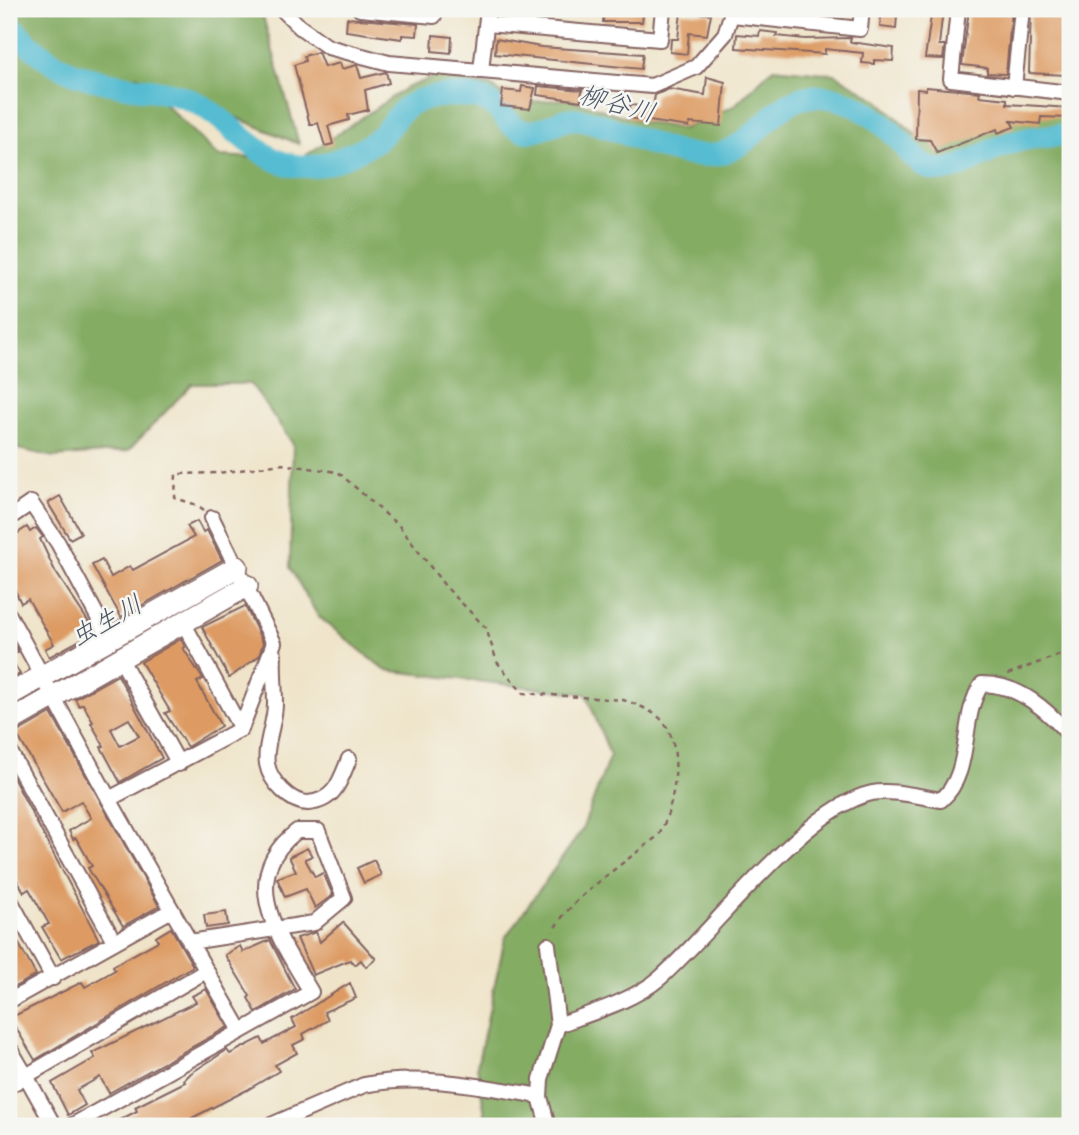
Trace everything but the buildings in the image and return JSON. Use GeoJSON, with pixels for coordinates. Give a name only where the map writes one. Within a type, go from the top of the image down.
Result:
{"type":"FeatureCollection","features":[{"type":"Feature","properties":{"kind":"street"},"geometry":{"type":"LineString","coordinates":[[282,9],[300,27],[328,47],[389,64],[652,86],[696,67],[725,34],[732,12],[798,15],[860,29],[862,9]]}},
{"type":"Feature","properties":{"kind":"street"},"geometry":{"type":"LineString","coordinates":[[360,9],[434,16],[435,9]]}},
{"type":"Feature","properties":{"kind":"street"},"geometry":{"type":"LineString","coordinates":[[481,70],[488,16],[660,39],[663,9]]}},
{"type":"Feature","properties":{"kind":"street"},"geometry":{"type":"LineString","coordinates":[[958,9],[951,79],[1070,93]]}},
{"type":"Feature","properties":{"kind":"street"},"geometry":{"type":"LineString","coordinates":[[1014,87],[1022,9]]}},
{"type":"Feature","properties":{"kind":"street"},"geometry":{"type":"LineString","coordinates":[[9,517],[32,503],[58,544],[109,638]]}},
{"type":"Feature","properties":{"kind":"street"},"geometry":{"type":"LineString","coordinates":[[212,518],[274,643],[275,705],[267,764],[278,785],[289,797],[301,803],[320,802],[335,792],[349,759]]}},
{"type":"Feature","properties":{"kind":"street"},"geometry":{"type":"LineString","coordinates":[[9,695],[109,638],[242,576]]}},
{"type":"Feature","properties":{"kind":"street"},"geometry":{"type":"LineString","coordinates":[[9,722],[183,622],[242,576]]}},
{"type":"Feature","properties":{"kind":"street"},"geometry":{"type":"LineString","coordinates":[[9,615],[109,799],[241,1031]]}},
{"type":"Feature","properties":{"kind":"street"},"geometry":{"type":"LineString","coordinates":[[183,622],[241,729]]}},
{"type":"Feature","properties":{"kind":"street"},"geometry":{"type":"LineString","coordinates":[[109,799],[180,764],[241,729],[274,643]]}},
{"type":"Feature","properties":{"kind":"street"},"geometry":{"type":"LineString","coordinates":[[120,658],[180,764]]}},
{"type":"Feature","properties":{"kind":"street"},"geometry":{"type":"LineString","coordinates":[[558,1025],[606,1007],[657,980],[793,843],[832,812],[857,798],[876,792],[941,800],[949,793],[959,772],[973,697],[982,684],[1002,684],[1024,695],[1056,720],[1070,736]]}},
{"type":"Feature","properties":{"kind":"street"},"geometry":{"type":"LineString","coordinates":[[9,750],[114,941]]}},
{"type":"Feature","properties":{"kind":"street"},"geometry":{"type":"LineString","coordinates":[[71,1126],[311,992],[274,929],[263,885],[279,845],[297,831],[318,831],[344,898],[314,923],[274,929],[190,942]]}},
{"type":"Feature","properties":{"kind":"street"},"geometry":{"type":"LineString","coordinates":[[9,898],[53,978]]}},
{"type":"Feature","properties":{"kind":"street"},"geometry":{"type":"LineString","coordinates":[[9,1001],[172,910]]}},
{"type":"Feature","properties":{"kind":"street"},"geometry":{"type":"LineString","coordinates":[[548,945],[558,1025],[541,1079],[540,1096],[548,1126]]}},
{"type":"Feature","properties":{"kind":"street"},"geometry":{"type":"LineString","coordinates":[[9,1086],[206,971]]}},
{"type":"Feature","properties":{"kind":"street"},"geometry":{"type":"LineString","coordinates":[[9,1047],[54,1126]]}},
{"type":"Feature","properties":{"kind":"street"},"geometry":{"type":"LineString","coordinates":[[269,1126],[364,1085],[379,1082],[467,1086],[540,1096]]}},
{"type":"Feature","properties":{"kind":"path"},"geometry":{"type":"LineString","coordinates":[[212,518],[197,505],[175,498],[176,474],[219,473],[281,464],[338,472],[400,527],[445,586],[486,628],[497,662],[523,693],[623,700],[638,704],[665,723],[675,758],[674,795],[659,835],[557,921],[548,945]]}},
{"type":"Feature","properties":{"kind":"path"},"geometry":{"type":"LineString","coordinates":[[990,684],[1013,671],[1059,655],[1070,654]]}},
{"type":"Feature","properties":{"kind":"green space"},"geometry":{"type":"Polygon","coordinates":[[[9,9],[261,9],[299,144],[135,75],[218,156],[299,160],[406,88],[437,76],[490,86],[518,103],[568,99],[643,122],[683,129],[734,106],[773,68],[835,74],[879,101],[924,143],[953,142],[1026,113],[1070,113],[1070,1126],[487,1126],[477,1066],[505,938],[582,830],[610,755],[586,694],[385,670],[318,616],[290,568],[293,444],[251,384],[192,384],[128,451],[54,457],[9,447],[9,9]]]}},
{"type":"Feature","properties":{"kind":"waterway","name":"柳谷川"},"geometry":{"type":"LineString","coordinates":[[9,24],[38,52],[66,70],[99,81],[187,99],[216,115],[267,155],[297,166],[322,165],[349,155],[380,137],[408,106],[431,98],[449,96],[483,99],[521,130],[535,131],[563,120],[578,119],[611,128],[660,147],[694,155],[726,152],[750,137],[794,101],[821,96],[847,102],[871,115],[892,132],[919,162],[932,169],[960,166],[1021,140],[1070,135]]}},
{"type":"Feature","properties":{"kind":"waterway","name":"虫生川"},"geometry":{"type":"LineString","coordinates":[[9,709],[69,676]]}}]}
